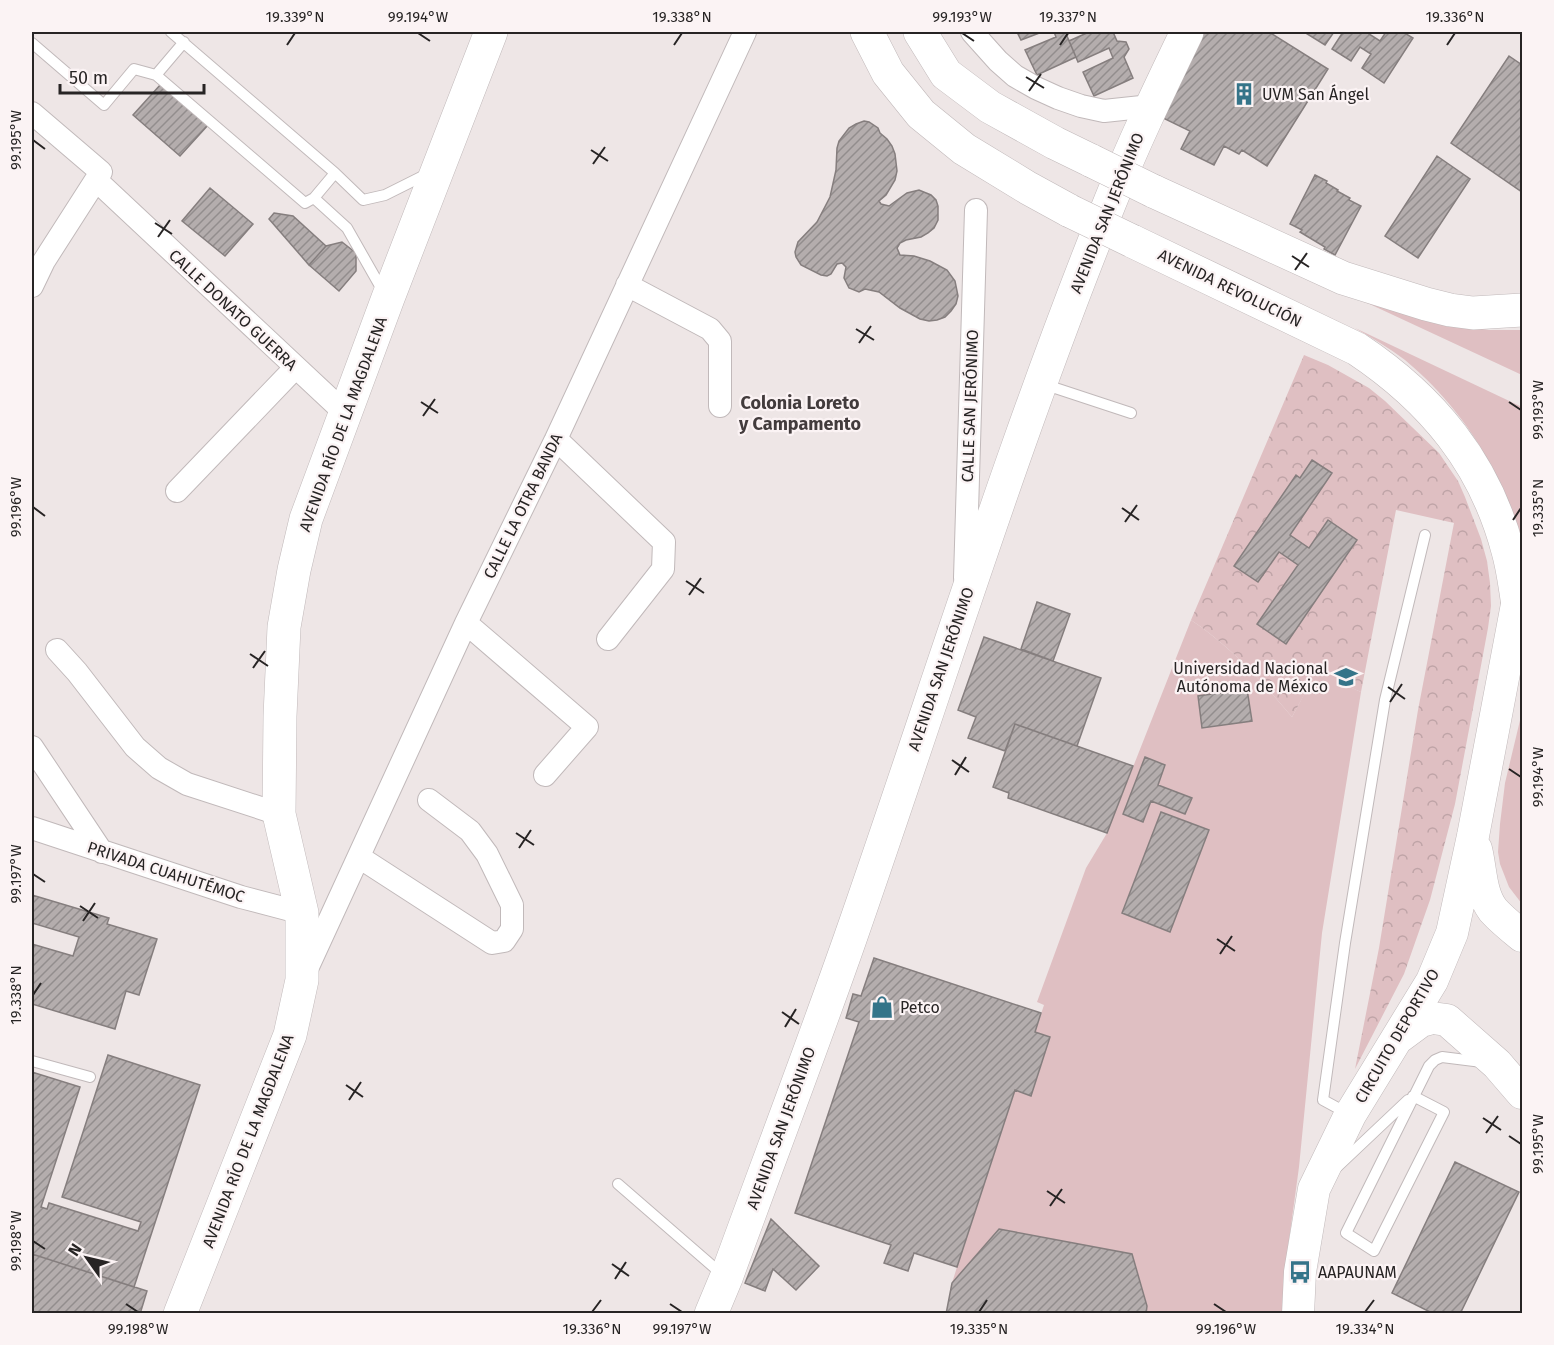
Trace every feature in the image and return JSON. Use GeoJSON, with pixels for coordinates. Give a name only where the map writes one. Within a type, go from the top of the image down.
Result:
{"type":"FeatureCollection","features":[{"type":"Feature","properties":{"kind":"main road","name":"AVENIDA RÍO DE LA MAGDALENA"},"geometry":{"type":"LineString","coordinates":[[180,1314],[290,1035],[302,980],[302,913],[279,814],[284,627],[306,519],[388,298],[491,32]]}},
{"type":"Feature","properties":{"kind":"main road","name":"AVENIDA REVOLUCIÓN"},"geometry":{"type":"LineString","coordinates":[[867,32],[888,73],[921,114],[964,149],[1070,211],[1358,349],[1405,384],[1446,427],[1478,474],[1506,542],[1514,578],[1520,591]]}},
{"type":"Feature","properties":{"kind":"main road"},"geometry":{"type":"LineString","coordinates":[[920,32],[946,74],[990,107],[1055,143],[1153,191],[1343,278],[1450,310],[1473,313],[1522,310]]}},
{"type":"Feature","properties":{"kind":"main road","name":"AVENIDA SAN JERÓNIMO"},"geometry":{"type":"LineString","coordinates":[[711,1314],[850,939],[1040,382],[1110,200],[1151,106],[1187,32]]}},
{"type":"Feature","properties":{"kind":"main road"},"geometry":{"type":"LineString","coordinates":[[964,149],[990,107]]}},
{"type":"Feature","properties":{"kind":"main road"},"geometry":{"type":"LineString","coordinates":[[1028,188],[1055,143]]}},
{"type":"Feature","properties":{"kind":"street","name":"CALLE LA OTRA BANDA"},"geometry":{"type":"LineString","coordinates":[[302,980],[466,623],[556,439],[745,32]]}},
{"type":"Feature","properties":{"kind":"street"},"geometry":{"type":"LineString","coordinates":[[972,32],[1015,76],[1058,98],[1104,111],[1151,106]]}},
{"type":"Feature","properties":{"kind":"street","name":"CALLE DONATO GUERRA"},"geometry":{"type":"LineString","coordinates":[[32,113],[295,368],[345,413]]}},
{"type":"Feature","properties":{"kind":"street"},"geometry":{"type":"LineString","coordinates":[[32,286],[44,261],[99,176]]}},
{"type":"Feature","properties":{"kind":"street","name":"CALLE SAN JERÓNIMO"},"geometry":{"type":"LineString","coordinates":[[964,602],[976,210]]}},
{"type":"Feature","properties":{"kind":"street"},"geometry":{"type":"LineString","coordinates":[[627,285],[710,329],[720,341],[720,406]]}},
{"type":"Feature","properties":{"kind":"street"},"geometry":{"type":"LineString","coordinates":[[177,491],[295,368]]}},
{"type":"Feature","properties":{"kind":"street"},"geometry":{"type":"LineString","coordinates":[[556,439],[664,542],[663,569],[608,639]]}},
{"type":"Feature","properties":{"kind":"street","name":"CIRCUITO DEPORTIVO"},"geometry":{"type":"LineString","coordinates":[[1298,1314],[1300,1272],[1314,1189],[1350,1115],[1432,981],[1452,933],[1520,591]]}},
{"type":"Feature","properties":{"kind":"street"},"geometry":{"type":"LineString","coordinates":[[466,623],[587,727],[545,775]]}},
{"type":"Feature","properties":{"kind":"street"},"geometry":{"type":"LineString","coordinates":[[57,650],[135,747],[159,768],[187,784],[279,814]]}},
{"type":"Feature","properties":{"kind":"street"},"geometry":{"type":"LineString","coordinates":[[32,747],[102,852]]}},
{"type":"Feature","properties":{"kind":"street"},"geometry":{"type":"LineString","coordinates":[[359,857],[492,943],[504,941],[512,929],[512,905],[487,854],[470,831],[429,800]]}},
{"type":"Feature","properties":{"kind":"street","name":"PRIVADA CUAHUTÉMOC"},"geometry":{"type":"LineString","coordinates":[[32,828],[241,897],[302,913]]}},
{"type":"Feature","properties":{"kind":"street"},"geometry":{"type":"LineString","coordinates":[[1473,836],[1485,891],[1492,908],[1522,936]]}},
{"type":"Feature","properties":{"kind":"street"},"geometry":{"type":"LineString","coordinates":[[1397,1038],[1421,1021],[1432,1018],[1447,1020],[1497,1064],[1522,1093]]}},
{"type":"Feature","properties":{"kind":"lane"},"geometry":{"type":"LineString","coordinates":[[171,32],[335,173],[363,200],[385,195],[438,169]]}},
{"type":"Feature","properties":{"kind":"lane"},"geometry":{"type":"LineString","coordinates":[[156,75],[184,42]]}},
{"type":"Feature","properties":{"kind":"lane"},"geometry":{"type":"LineString","coordinates":[[32,43],[104,105],[135,69],[156,75],[305,203],[314,198],[335,173]]}},
{"type":"Feature","properties":{"kind":"lane"},"geometry":{"type":"LineString","coordinates":[[314,198],[347,228],[388,298]]}},
{"type":"Feature","properties":{"kind":"lane"},"geometry":{"type":"LineString","coordinates":[[1040,382],[1131,413]]}},
{"type":"Feature","properties":{"kind":"lane"},"geometry":{"type":"LineString","coordinates":[[1350,1115],[1323,1100],[1345,943],[1385,700],[1425,535]]}},
{"type":"Feature","properties":{"kind":"lane"},"geometry":{"type":"LineString","coordinates":[[1413,1096],[1444,1112],[1374,1251],[1346,1233],[1413,1096],[1429,1065],[1442,1057],[1497,1064]]}},
{"type":"Feature","properties":{"kind":"lane"},"geometry":{"type":"LineString","coordinates":[[32,1061],[90,1077]]}},
{"type":"Feature","properties":{"kind":"lane"},"geometry":{"type":"LineString","coordinates":[[1314,1189],[1413,1096]]}},
{"type":"Feature","properties":{"kind":"lane"},"geometry":{"type":"LineString","coordinates":[[618,1184],[726,1278]]}},
{"type":"Feature","properties":{"kind":"green space"},"geometry":{"type":"Polygon","coordinates":[[[1348,294],[1468,327],[1489,330],[1522,330],[1522,375],[1348,294]]]}},
{"type":"Feature","properties":{"kind":"green space"},"geometry":{"type":"Polygon","coordinates":[[[1355,328],[1522,407],[1522,529],[1520,538],[1502,490],[1487,459],[1456,413],[1432,385],[1405,360],[1355,328]]]}},
{"type":"Feature","properties":{"kind":"green space"},"geometry":{"type":"Polygon","coordinates":[[[1304,355],[1328,365],[1369,388],[1439,453],[1458,481],[1465,497],[1481,539],[1490,583],[1491,606],[1488,628],[1455,804],[1430,900],[1404,974],[1355,1069],[1379,948],[1418,710],[1454,523],[1396,510],[1361,692],[1316,673],[1292,717],[1245,665],[1191,620],[1304,355]]]}},
{"type":"Feature","properties":{"kind":"green space"},"geometry":{"type":"Polygon","coordinates":[[[1191,620],[1245,665],[1292,717],[1316,672],[1361,692],[1322,933],[1299,1167],[1284,1277],[1283,1313],[1146,1313],[1147,1305],[1132,1254],[999,1229],[952,1283],[1015,1090],[1031,1096],[1050,1037],[1035,1032],[1044,1005],[1037,1002],[1086,868],[1107,833],[1191,620]],[[1145,757],[1123,814],[1143,822],[1151,801],[1185,814],[1191,798],[1158,785],[1165,765],[1145,757]],[[1161,812],[1122,912],[1170,931],[1209,830],[1161,812]]]}},
{"type":"Feature","properties":{"kind":"green space"},"geometry":{"type":"Polygon","coordinates":[[[1522,712],[1522,904],[1509,887],[1498,852],[1505,783],[1522,712]]]}},
{"type":"Feature","properties":{"kind":"building"},"geometry":{"type":"Polygon","coordinates":[[[1017,32],[1042,32],[1021,40],[1017,32]]]}},
{"type":"Feature","properties":{"kind":"building"},"geometry":{"type":"Polygon","coordinates":[[[1054,32],[1069,32],[1067,36],[1076,57],[1037,75],[1025,50],[1056,37],[1054,32]]]}},
{"type":"Feature","properties":{"kind":"building"},"geometry":{"type":"Polygon","coordinates":[[[1089,32],[1113,32],[1117,41],[1126,42],[1129,49],[1124,57],[1133,78],[1094,96],[1083,72],[1113,58],[1109,48],[1078,62],[1069,41],[1089,32]]]}},
{"type":"Feature","properties":{"kind":"building","name":"UVM San Ángel"},"geometry":{"type":"Polygon","coordinates":[[[1204,32],[1269,32],[1328,69],[1267,166],[1242,150],[1239,154],[1224,146],[1214,165],[1181,149],[1190,131],[1163,118],[1204,32]]]}},
{"type":"Feature","properties":{"kind":"building"},"geometry":{"type":"Polygon","coordinates":[[[1304,32],[1334,32],[1325,45],[1304,32]]]}},
{"type":"Feature","properties":{"kind":"building"},"geometry":{"type":"Polygon","coordinates":[[[1343,32],[1370,32],[1369,34],[1380,41],[1386,32],[1403,32],[1413,38],[1384,83],[1362,68],[1371,54],[1360,47],[1351,61],[1332,49],[1343,32]]]}},
{"type":"Feature","properties":{"kind":"building"},"geometry":{"type":"Polygon","coordinates":[[[1509,56],[1522,65],[1522,192],[1451,143],[1509,56]]]}},
{"type":"Feature","properties":{"kind":"building"},"geometry":{"type":"Polygon","coordinates":[[[161,84],[208,125],[180,156],[133,115],[161,84]]]}},
{"type":"Feature","properties":{"kind":"building"},"geometry":{"type":"Polygon","coordinates":[[[864,121],[878,128],[892,146],[895,154],[897,171],[895,180],[886,195],[879,201],[881,204],[889,206],[907,193],[919,190],[936,200],[938,220],[934,228],[921,237],[900,243],[897,248],[900,255],[930,261],[947,270],[955,281],[958,296],[956,304],[945,317],[929,321],[920,319],[900,308],[879,292],[865,289],[859,292],[849,288],[844,278],[846,267],[842,263],[837,264],[827,276],[801,265],[796,257],[798,242],[817,222],[830,197],[839,141],[849,128],[864,121]]]}},
{"type":"Feature","properties":{"kind":"building"},"geometry":{"type":"Polygon","coordinates":[[[1437,156],[1470,179],[1418,258],[1385,236],[1437,156]]]}},
{"type":"Feature","properties":{"kind":"building"},"geometry":{"type":"Polygon","coordinates":[[[1315,175],[1361,206],[1335,255],[1300,232],[1302,230],[1290,224],[1315,175]]]}},
{"type":"Feature","properties":{"kind":"building"},"geometry":{"type":"Polygon","coordinates":[[[210,188],[253,224],[225,256],[182,221],[210,188]]]}},
{"type":"Feature","properties":{"kind":"building"},"geometry":{"type":"Polygon","coordinates":[[[274,213],[293,216],[326,246],[309,265],[269,219],[274,213]]]}},
{"type":"Feature","properties":{"kind":"building"},"geometry":{"type":"Polygon","coordinates":[[[342,242],[356,253],[356,271],[339,291],[309,265],[326,246],[342,242]]]}},
{"type":"Feature","properties":{"kind":"building"},"geometry":{"type":"Polygon","coordinates":[[[1312,460],[1332,473],[1290,535],[1309,548],[1328,520],[1357,540],[1286,644],[1257,624],[1298,565],[1279,552],[1258,582],[1234,566],[1296,475],[1300,478],[1312,460]]]}},
{"type":"Feature","properties":{"kind":"building"},"geometry":{"type":"Polygon","coordinates":[[[1037,602],[1070,614],[1053,661],[1021,649],[1037,602]]]}},
{"type":"Feature","properties":{"kind":"building"},"geometry":{"type":"Polygon","coordinates":[[[984,637],[1101,678],[1077,746],[1015,724],[1005,751],[968,738],[976,717],[958,710],[984,637]]]}},
{"type":"Feature","properties":{"kind":"building"},"geometry":{"type":"Polygon","coordinates":[[[1247,689],[1252,721],[1202,728],[1198,696],[1247,689]]]}},
{"type":"Feature","properties":{"kind":"building"},"geometry":{"type":"Polygon","coordinates":[[[1015,724],[1133,766],[1107,833],[1008,798],[1009,793],[993,787],[1015,724]]]}},
{"type":"Feature","properties":{"kind":"building"},"geometry":{"type":"Polygon","coordinates":[[[1145,757],[1165,765],[1158,785],[1192,798],[1185,814],[1151,801],[1143,822],[1123,814],[1145,757]]]}},
{"type":"Feature","properties":{"kind":"building"},"geometry":{"type":"Polygon","coordinates":[[[1161,812],[1209,830],[1170,932],[1122,913],[1161,812]]]}},
{"type":"Feature","properties":{"kind":"building"},"geometry":{"type":"Polygon","coordinates":[[[32,895],[109,918],[107,924],[157,939],[139,995],[126,991],[115,1029],[32,1004],[32,944],[73,956],[79,937],[32,923],[32,895]]]}},
{"type":"Feature","properties":{"kind":"building"},"geometry":{"type":"Polygon","coordinates":[[[874,958],[1041,1013],[1035,1032],[1050,1037],[1031,1096],[1015,1090],[957,1267],[914,1253],[908,1271],[884,1263],[891,1245],[795,1213],[859,1022],[846,1018],[853,994],[861,996],[874,958]]]}},
{"type":"Feature","properties":{"kind":"building"},"geometry":{"type":"Polygon","coordinates":[[[108,1055],[200,1085],[134,1287],[32,1254],[32,1072],[80,1087],[41,1207],[47,1209],[49,1203],[138,1231],[141,1222],[62,1197],[108,1055]]]}},
{"type":"Feature","properties":{"kind":"building"},"geometry":{"type":"Polygon","coordinates":[[[1455,1162],[1519,1192],[1460,1314],[1434,1314],[1392,1293],[1455,1162]]]}},
{"type":"Feature","properties":{"kind":"building"},"geometry":{"type":"Polygon","coordinates":[[[771,1219],[819,1266],[796,1290],[773,1269],[765,1291],[745,1283],[771,1219]]]}},
{"type":"Feature","properties":{"kind":"building"},"geometry":{"type":"Polygon","coordinates":[[[999,1229],[1132,1254],[1147,1306],[1146,1314],[946,1314],[952,1283],[999,1229]]]}},
{"type":"Feature","properties":{"kind":"building"},"geometry":{"type":"Polygon","coordinates":[[[32,1254],[147,1291],[140,1314],[32,1314],[32,1254]]]}},
{"type":"Feature","properties":{"kind":"place","name":"UVM San Ángel"},"geometry":{"type":"Point","coordinates":[1244,94]}},
{"type":"Feature","properties":{"kind":"place","name":"Universidad Nacional Autónoma de México"},"geometry":{"type":"Point","coordinates":[1346,677]}},
{"type":"Feature","properties":{"kind":"place","name":"Petco"},"geometry":{"type":"Point","coordinates":[882,1007]}},
{"type":"Feature","properties":{"kind":"place","name":"AAPAUNAM"},"geometry":{"type":"Point","coordinates":[1300,1272]}},
{"type":"Feature","properties":{"kind":"district","name":"Colonia Loreto y Campamento"},"geometry":{"type":"Point","coordinates":[800,413]}}]}
